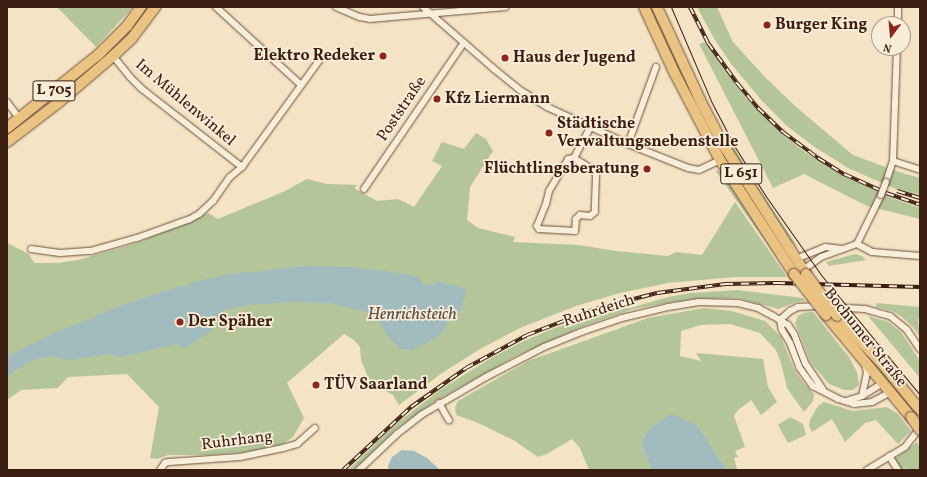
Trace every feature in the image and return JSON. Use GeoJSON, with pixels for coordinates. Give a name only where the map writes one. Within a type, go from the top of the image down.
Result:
{"type":"FeatureCollection","features":[{"type":"Feature","properties":{"kind":"main road","name":"L 705"},"geometry":{"type":"LineString","coordinates":[[7,128],[89,63],[120,34],[141,7]]}},
{"type":"Feature","properties":{"kind":"main road","name":"L 705"},"geometry":{"type":"LineString","coordinates":[[7,142],[27,128],[113,56],[132,38],[155,7]]}},
{"type":"Feature","properties":{"kind":"main road","name":"L 651"},"geometry":{"type":"LineString","coordinates":[[644,7],[674,72],[720,160],[792,261]]}},
{"type":"Feature","properties":{"kind":"main road","name":"L 651"},"geometry":{"type":"LineString","coordinates":[[657,7],[702,104],[724,146],[792,261]]}},
{"type":"Feature","properties":{"kind":"main road"},"geometry":{"type":"LineString","coordinates":[[662,18],[664,7]]}},
{"type":"Feature","properties":{"kind":"main road"},"geometry":{"type":"LineString","coordinates":[[113,56],[114,48],[118,42],[120,34]]}},
{"type":"Feature","properties":{"kind":"main road"},"geometry":{"type":"LineString","coordinates":[[19,118],[27,128]]}},
{"type":"Feature","properties":{"kind":"main road","name":"Bochumer Straße"},"geometry":{"type":"LineString","coordinates":[[792,261],[837,316],[919,408]]}},
{"type":"Feature","properties":{"kind":"main road","name":"Bochumer Straße"},"geometry":{"type":"LineString","coordinates":[[801,273],[826,315],[920,429]]}},
{"type":"Feature","properties":{"kind":"main road"},"geometry":{"type":"LineString","coordinates":[[883,383],[892,376]]}},
{"type":"Feature","properties":{"kind":"main road","name":"Ruhrdeich"},"geometry":{"type":"LineString","coordinates":[[891,392],[900,385]]}},
{"type":"Feature","properties":{"kind":"street"},"geometry":{"type":"LineString","coordinates":[[216,7],[301,85]]}},
{"type":"Feature","properties":{"kind":"street"},"geometry":{"type":"LineString","coordinates":[[336,7],[360,17],[370,19],[505,7]]}},
{"type":"Feature","properties":{"kind":"street"},"geometry":{"type":"LineString","coordinates":[[423,7],[463,44],[532,98],[590,128],[628,144],[696,169],[706,167],[720,160]]}},
{"type":"Feature","properties":{"kind":"street","name":"Poststraße"},"geometry":{"type":"LineString","coordinates":[[364,189],[463,44]]}},
{"type":"Feature","properties":{"kind":"street","name":"Im Mühlenwinkel"},"geometry":{"type":"LineString","coordinates":[[113,56],[142,89],[242,167]]}},
{"type":"Feature","properties":{"kind":"street"},"geometry":{"type":"LineString","coordinates":[[801,273],[821,257],[857,244],[886,182],[893,161],[897,56]]}},
{"type":"Feature","properties":{"kind":"street","name":"Im Mühlenwinkel"},"geometry":{"type":"LineString","coordinates":[[31,249],[60,253],[91,251],[137,238],[190,219],[208,206],[230,177],[242,167],[321,58]]}},
{"type":"Feature","properties":{"kind":"street"},"geometry":{"type":"LineString","coordinates":[[628,144],[656,67]]}},
{"type":"Feature","properties":{"kind":"street"},"geometry":{"type":"LineString","coordinates":[[7,102],[19,118]]}},
{"type":"Feature","properties":{"kind":"street"},"geometry":{"type":"LineString","coordinates":[[574,158],[590,128]]}},
{"type":"Feature","properties":{"kind":"street"},"geometry":{"type":"LineString","coordinates":[[574,158],[594,170],[596,175],[595,212],[590,216],[580,215],[576,219],[575,231],[539,229],[537,226],[546,204],[549,191],[568,159],[574,158]]}},
{"type":"Feature","properties":{"kind":"street"},"geometry":{"type":"LineString","coordinates":[[893,161],[920,170]]}},
{"type":"Feature","properties":{"kind":"street"},"geometry":{"type":"LineString","coordinates":[[857,244],[872,252],[920,256]]}},
{"type":"Feature","properties":{"kind":"street"},"geometry":{"type":"LineString","coordinates":[[792,261],[825,247],[842,250]]}},
{"type":"Feature","properties":{"kind":"street","name":"Ruhrdeich"},"geometry":{"type":"LineString","coordinates":[[359,470],[396,434],[439,403],[515,361],[550,344],[601,325],[653,310],[698,302],[738,303],[758,308],[788,325],[794,334],[805,363],[823,390],[846,401],[862,404],[872,402],[891,392]]}},
{"type":"Feature","properties":{"kind":"street"},"geometry":{"type":"LineString","coordinates":[[780,320],[790,311],[802,306],[876,311],[890,316],[901,324],[920,348]]}},
{"type":"Feature","properties":{"kind":"street"},"geometry":{"type":"LineString","coordinates":[[862,396],[867,373],[865,361]]}},
{"type":"Feature","properties":{"kind":"street"},"geometry":{"type":"LineString","coordinates":[[846,401],[862,396],[883,383]]}},
{"type":"Feature","properties":{"kind":"street"},"geometry":{"type":"LineString","coordinates":[[439,403],[449,420]]}},
{"type":"Feature","properties":{"kind":"street","name":"Ruhrhang"},"geometry":{"type":"LineString","coordinates":[[160,470],[165,463],[169,462],[240,457],[283,448],[297,444],[315,428]]}},
{"type":"Feature","properties":{"kind":"street"},"geometry":{"type":"LineString","coordinates":[[867,470],[905,447],[920,429]]}},
{"type":"Feature","properties":{"kind":"street"},"geometry":{"type":"LineString","coordinates":[[890,456],[898,470]]}},
{"type":"Feature","properties":{"kind":"green space"},"geometry":{"type":"Polygon","coordinates":[[[57,7],[131,7],[132,8],[96,47],[57,7]]]}},
{"type":"Feature","properties":{"kind":"green space"},"geometry":{"type":"Polygon","coordinates":[[[697,7],[717,7],[733,42],[764,76],[795,106],[853,155],[920,178],[920,195],[896,189],[848,168],[813,146],[787,126],[763,102],[732,65],[715,40],[697,7]]]}},
{"type":"Feature","properties":{"kind":"green space"},"geometry":{"type":"Polygon","coordinates":[[[705,42],[746,98],[781,133],[806,153],[844,176],[889,197],[920,208],[920,219],[867,206],[804,174],[773,188],[699,44],[705,42]]]}},
{"type":"Feature","properties":{"kind":"green space"},"geometry":{"type":"Polygon","coordinates":[[[476,133],[486,139],[493,151],[470,187],[467,220],[478,228],[515,237],[513,242],[579,245],[616,251],[668,256],[676,252],[702,255],[735,202],[787,277],[735,277],[668,283],[620,293],[576,306],[520,328],[480,349],[442,373],[399,405],[393,395],[374,385],[368,377],[361,360],[360,347],[354,340],[344,334],[287,383],[304,418],[293,437],[283,444],[249,452],[208,455],[168,455],[157,459],[150,458],[159,407],[127,374],[68,377],[58,388],[21,390],[7,400],[7,243],[29,254],[34,263],[57,263],[78,260],[137,243],[208,213],[218,219],[285,191],[307,179],[327,184],[358,185],[354,188],[377,201],[398,199],[414,207],[442,166],[432,161],[442,142],[464,149],[476,133]]]}},
{"type":"Feature","properties":{"kind":"green space"},"geometry":{"type":"Polygon","coordinates":[[[732,144],[755,183],[798,248],[787,236],[729,146],[732,144]]]}},
{"type":"Feature","properties":{"kind":"green space"},"geometry":{"type":"Polygon","coordinates":[[[715,170],[723,173],[788,272],[787,272],[715,170]]]}},
{"type":"Feature","properties":{"kind":"green space"},"geometry":{"type":"Polygon","coordinates":[[[855,254],[862,256],[866,260],[829,266],[826,262],[855,254]]]}},
{"type":"Feature","properties":{"kind":"green space"},"geometry":{"type":"Polygon","coordinates":[[[738,290],[803,298],[805,301],[797,302],[778,309],[738,298],[691,299],[633,309],[584,326],[516,356],[434,402],[396,429],[354,470],[348,470],[397,423],[440,390],[491,358],[524,341],[552,329],[617,307],[630,308],[668,297],[690,293],[738,290]]]}},
{"type":"Feature","properties":{"kind":"green space"},"geometry":{"type":"Polygon","coordinates":[[[876,303],[920,307],[920,319],[918,319],[920,337],[913,327],[901,316],[892,311],[876,307],[876,303]]]}},
{"type":"Feature","properties":{"kind":"green space"},"geometry":{"type":"Polygon","coordinates":[[[704,308],[732,311],[765,321],[781,337],[794,369],[814,394],[813,401],[804,412],[787,388],[776,350],[760,333],[730,324],[701,325],[681,331],[680,356],[701,361],[696,353],[763,359],[768,387],[777,402],[761,415],[751,400],[738,410],[734,416],[745,447],[735,451],[738,457],[734,458],[737,469],[742,470],[727,470],[698,426],[665,418],[651,427],[643,440],[642,447],[652,470],[589,470],[580,448],[572,439],[547,454],[538,457],[515,441],[478,423],[456,415],[455,407],[458,401],[528,361],[648,318],[704,308]]]}},
{"type":"Feature","properties":{"kind":"green space"},"geometry":{"type":"Polygon","coordinates":[[[813,312],[849,357],[857,372],[859,385],[853,390],[844,390],[829,384],[811,363],[795,323],[798,316],[804,313],[813,312]]]}},
{"type":"Feature","properties":{"kind":"green space"},"geometry":{"type":"Polygon","coordinates":[[[868,316],[888,322],[901,332],[920,361],[920,378],[868,316]]]}},
{"type":"Feature","properties":{"kind":"green space"},"geometry":{"type":"Polygon","coordinates":[[[824,402],[853,411],[887,407],[898,414],[911,431],[898,444],[876,420],[865,423],[845,442],[832,419],[812,432],[809,426],[810,420],[818,406],[824,402]]]}},
{"type":"Feature","properties":{"kind":"green space"},"geometry":{"type":"Polygon","coordinates":[[[790,417],[803,424],[806,435],[788,443],[778,425],[790,417]]]}},
{"type":"Feature","properties":{"kind":"green space"},"geometry":{"type":"Polygon","coordinates":[[[917,442],[920,447],[920,470],[908,470],[906,468],[902,470],[895,459],[917,442]]]}},
{"type":"Feature","properties":{"kind":"water","name":"Henrichsteich"},"geometry":{"type":"Polygon","coordinates":[[[307,266],[351,267],[384,271],[419,277],[422,283],[426,286],[435,284],[437,281],[467,289],[461,310],[449,321],[439,336],[412,350],[401,349],[389,338],[374,314],[329,303],[290,302],[247,305],[224,310],[217,316],[211,331],[183,349],[176,344],[121,357],[109,354],[69,360],[53,356],[40,358],[26,363],[7,377],[7,356],[57,332],[125,304],[180,286],[187,287],[188,284],[224,275],[307,266]]]}},
{"type":"Feature","properties":{"kind":"water"},"geometry":{"type":"Polygon","coordinates":[[[670,415],[676,415],[698,426],[727,470],[652,470],[642,447],[643,440],[651,427],[670,415]]]}},
{"type":"Feature","properties":{"kind":"water"},"geometry":{"type":"Polygon","coordinates":[[[402,450],[414,451],[427,458],[440,470],[389,470],[388,466],[392,457],[402,450]]]}},
{"type":"Feature","properties":{"kind":"tram line"},"geometry":{"type":"LineString","coordinates":[[671,7],[712,103],[735,147],[765,195],[822,276],[920,395]]}},
{"type":"Feature","properties":{"kind":"railway"},"geometry":{"type":"LineString","coordinates":[[690,7],[708,43],[737,83],[758,108],[783,132],[818,158],[844,174],[886,193],[920,205]]}},
{"type":"Feature","properties":{"kind":"railway"},"geometry":{"type":"LineString","coordinates":[[897,191],[920,198]]}},
{"type":"Feature","properties":{"kind":"railway"},"geometry":{"type":"LineString","coordinates":[[343,470],[411,407],[466,368],[527,335],[595,309],[657,293],[725,284],[777,283],[920,287]]}},
{"type":"Feature","properties":{"kind":"place","name":"Burger King"},"geometry":{"type":"Point","coordinates":[767,25]}},
{"type":"Feature","properties":{"kind":"place","name":"Elektro Redeker"},"geometry":{"type":"Point","coordinates":[383,56]}},
{"type":"Feature","properties":{"kind":"place","name":"Haus der Jugend"},"geometry":{"type":"Point","coordinates":[505,58]}},
{"type":"Feature","properties":{"kind":"place","name":"Kfz Liermann"},"geometry":{"type":"Point","coordinates":[437,99]}},
{"type":"Feature","properties":{"kind":"place","name":"Städtische Verwaltungsnebenstelle"},"geometry":{"type":"Point","coordinates":[549,133]}},
{"type":"Feature","properties":{"kind":"place","name":"Flüchtlingsberatung"},"geometry":{"type":"Point","coordinates":[647,169]}},
{"type":"Feature","properties":{"kind":"place","name":"Der Späher"},"geometry":{"type":"Point","coordinates":[180,322]}},
{"type":"Feature","properties":{"kind":"place","name":"TÜV Saarland"},"geometry":{"type":"Point","coordinates":[316,385]}}]}
